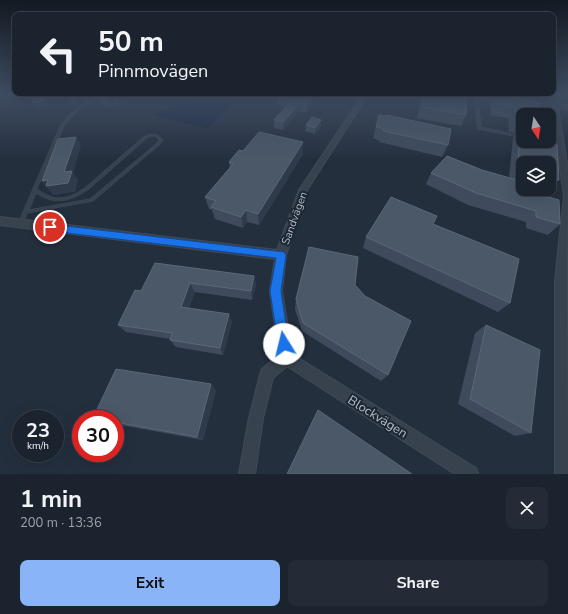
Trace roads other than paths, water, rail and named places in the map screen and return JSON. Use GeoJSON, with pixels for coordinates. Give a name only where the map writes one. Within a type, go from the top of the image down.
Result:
{"type":"FeatureCollection","features":[{"type":"Feature","properties":{"kind":"street","name":"Sandvägen"},"geometry":{"type":"LineString","coordinates":[[286,358],[276,291],[281,255],[303,190],[351,116]]}},
{"type":"Feature","properties":{"kind":"street"},"geometry":{"type":"LineString","coordinates":[[556,116],[568,197],[561,281],[563,474]]}},
{"type":"Feature","properties":{"kind":"street"},"geometry":{"type":"LineString","coordinates":[[0,221],[281,255]]}},
{"type":"Feature","properties":{"kind":"street"},"geometry":{"type":"LineString","coordinates":[[247,474],[256,418],[267,374],[286,358]]}},
{"type":"Feature","properties":{"kind":"street","name":"Blockvägen"},"geometry":{"type":"LineString","coordinates":[[286,358],[470,474]]}},
{"type":"Feature","properties":{"kind":"lane"},"geometry":{"type":"LineString","coordinates":[[21,223],[62,126],[69,116]]}},
{"type":"Feature","properties":{"kind":"lane"},"geometry":{"type":"LineString","coordinates":[[478,116],[479,128],[516,136]]}},
{"type":"Feature","properties":{"kind":"lane"},"geometry":{"type":"LineString","coordinates":[[25,212],[91,200],[161,140],[156,136],[150,135],[146,137],[77,196],[51,200],[43,197],[35,190]]}},
{"type":"Feature","properties":{"kind":"lane"},"geometry":{"type":"LineString","coordinates":[[556,144],[560,145]]}},
{"type":"Feature","properties":{"kind":"water"},"geometry":{"type":"Polygon","coordinates":[[[157,116],[220,116],[207,128],[157,116]]]}}]}
